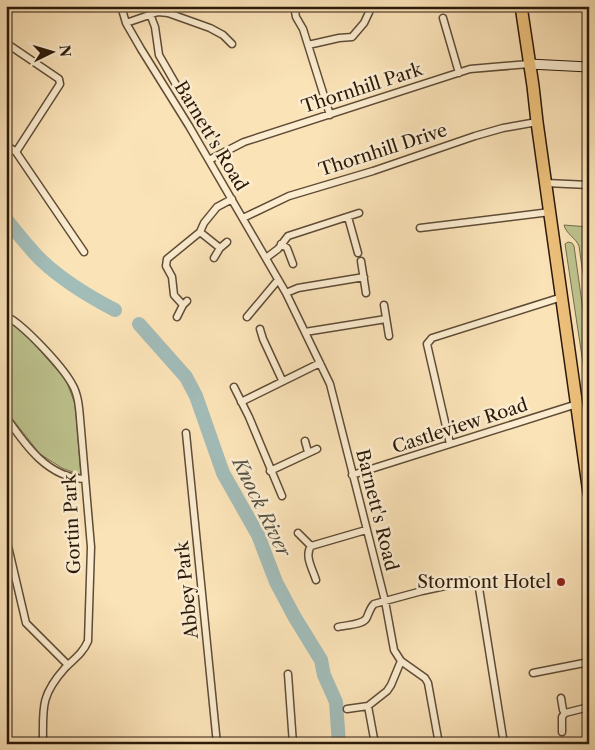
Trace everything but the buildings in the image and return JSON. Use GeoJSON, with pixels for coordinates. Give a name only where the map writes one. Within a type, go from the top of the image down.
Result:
{"type":"FeatureCollection","features":[{"type":"Feature","properties":{"kind":"highway"},"geometry":{"type":"LineString","coordinates":[[521,6],[589,493]]}},
{"type":"Feature","properties":{"kind":"street","name":"Barnett's Road"},"geometry":{"type":"LineString","coordinates":[[121,6],[126,23],[210,160],[286,293],[330,384],[385,601],[394,650],[401,661]]}},
{"type":"Feature","properties":{"kind":"street"},"geometry":{"type":"LineString","coordinates":[[294,6],[296,17],[303,29],[330,114]]}},
{"type":"Feature","properties":{"kind":"street"},"geometry":{"type":"LineString","coordinates":[[308,45],[352,37],[364,23],[372,6]]}},
{"type":"Feature","properties":{"kind":"street"},"geometry":{"type":"LineString","coordinates":[[126,23],[158,12],[168,13],[223,34],[232,44]]}},
{"type":"Feature","properties":{"kind":"street"},"geometry":{"type":"LineString","coordinates":[[150,14],[159,55],[178,88],[190,102]]}},
{"type":"Feature","properties":{"kind":"street"},"geometry":{"type":"LineString","coordinates":[[443,18],[459,73]]}},
{"type":"Feature","properties":{"kind":"street"},"geometry":{"type":"LineString","coordinates":[[6,42],[52,72],[59,79],[60,84],[16,152]]}},
{"type":"Feature","properties":{"kind":"street"},"geometry":{"type":"LineString","coordinates":[[529,64],[589,67]]}},
{"type":"Feature","properties":{"kind":"street","name":"Thornhill Park"},"geometry":{"type":"LineString","coordinates":[[210,160],[244,142],[459,73],[483,68],[529,64]]}},
{"type":"Feature","properties":{"kind":"street","name":"Thornhill Drive"},"geometry":{"type":"LineString","coordinates":[[243,218],[289,196],[373,171],[476,136],[503,128],[537,122]]}},
{"type":"Feature","properties":{"kind":"street"},"geometry":{"type":"LineString","coordinates":[[6,145],[16,152],[84,252]]}},
{"type":"Feature","properties":{"kind":"street"},"geometry":{"type":"LineString","coordinates":[[546,183],[589,184]]}},
{"type":"Feature","properties":{"kind":"street"},"geometry":{"type":"LineString","coordinates":[[177,317],[185,303],[174,296],[172,277],[166,266],[167,259],[200,232],[204,223],[217,207],[232,199]]}},
{"type":"Feature","properties":{"kind":"street"},"geometry":{"type":"LineString","coordinates":[[420,228],[550,212]]}},
{"type":"Feature","properties":{"kind":"street"},"geometry":{"type":"LineString","coordinates":[[266,258],[278,249],[288,236],[359,213]]}},
{"type":"Feature","properties":{"kind":"street"},"geometry":{"type":"LineString","coordinates":[[348,217],[358,253]]}},
{"type":"Feature","properties":{"kind":"street"},"geometry":{"type":"LineString","coordinates":[[200,232],[220,248]]}},
{"type":"Feature","properties":{"kind":"street"},"geometry":{"type":"LineString","coordinates":[[214,258],[220,248],[227,242]]}},
{"type":"Feature","properties":{"kind":"street"},"geometry":{"type":"LineString","coordinates":[[281,244],[288,248],[292,264]]}},
{"type":"Feature","properties":{"kind":"street"},"geometry":{"type":"LineString","coordinates":[[361,261],[366,294]]}},
{"type":"Feature","properties":{"kind":"street"},"geometry":{"type":"LineString","coordinates":[[286,293],[298,288],[364,278]]}},
{"type":"Feature","properties":{"kind":"street"},"geometry":{"type":"LineString","coordinates":[[248,317],[278,280]]}},
{"type":"Feature","properties":{"kind":"street"},"geometry":{"type":"LineString","coordinates":[[450,444],[427,344],[432,338],[562,297]]}},
{"type":"Feature","properties":{"kind":"street"},"geometry":{"type":"LineString","coordinates":[[384,305],[389,336]]}},
{"type":"Feature","properties":{"kind":"street","name":"Gortin Park"},"geometry":{"type":"LineString","coordinates":[[6,316],[14,320],[37,342],[72,383],[78,398],[80,411],[91,547],[88,641],[84,651],[52,683],[45,700],[43,713],[43,744]]}},
{"type":"Feature","properties":{"kind":"street"},"geometry":{"type":"LineString","coordinates":[[305,332],[386,319]]}},
{"type":"Feature","properties":{"kind":"street"},"geometry":{"type":"LineString","coordinates":[[260,329],[262,339],[282,380]]}},
{"type":"Feature","properties":{"kind":"street"},"geometry":{"type":"LineString","coordinates":[[255,342],[262,339]]}},
{"type":"Feature","properties":{"kind":"street"},"geometry":{"type":"LineString","coordinates":[[242,402],[282,380],[320,363]]}},
{"type":"Feature","properties":{"kind":"street"},"geometry":{"type":"LineString","coordinates":[[234,387],[282,496]]}},
{"type":"Feature","properties":{"kind":"street","name":"Castleview Road"},"geometry":{"type":"LineString","coordinates":[[352,475],[577,404]]}},
{"type":"Feature","properties":{"kind":"street"},"geometry":{"type":"LineString","coordinates":[[6,417],[35,456],[65,475],[75,479],[85,479]]}},
{"type":"Feature","properties":{"kind":"street","name":"Abbey Park"},"geometry":{"type":"LineString","coordinates":[[186,433],[217,744]]}},
{"type":"Feature","properties":{"kind":"street"},"geometry":{"type":"LineString","coordinates":[[305,441],[308,452]]}},
{"type":"Feature","properties":{"kind":"street"},"geometry":{"type":"LineString","coordinates":[[270,471],[317,449]]}},
{"type":"Feature","properties":{"kind":"street"},"geometry":{"type":"LineString","coordinates":[[310,546],[366,530]]}},
{"type":"Feature","properties":{"kind":"street"},"geometry":{"type":"LineString","coordinates":[[298,533],[310,546]]}},
{"type":"Feature","properties":{"kind":"street"},"geometry":{"type":"LineString","coordinates":[[7,542],[26,623],[68,666]]}},
{"type":"Feature","properties":{"kind":"street"},"geometry":{"type":"LineString","coordinates":[[310,546],[308,556],[316,580]]}},
{"type":"Feature","properties":{"kind":"street"},"geometry":{"type":"LineString","coordinates":[[338,626],[361,622],[366,618],[374,604],[468,581],[475,582],[479,588],[504,744]]}},
{"type":"Feature","properties":{"kind":"street"},"geometry":{"type":"LineString","coordinates":[[347,709],[368,706],[386,691],[391,685],[401,661],[428,682],[439,744]]}},
{"type":"Feature","properties":{"kind":"street"},"geometry":{"type":"LineString","coordinates":[[533,673],[589,662]]}},
{"type":"Feature","properties":{"kind":"street"},"geometry":{"type":"LineString","coordinates":[[288,674],[293,744]]}},
{"type":"Feature","properties":{"kind":"street"},"geometry":{"type":"LineString","coordinates":[[561,698],[565,713]]}},
{"type":"Feature","properties":{"kind":"street"},"geometry":{"type":"LineString","coordinates":[[368,706],[375,744]]}},
{"type":"Feature","properties":{"kind":"street"},"geometry":{"type":"LineString","coordinates":[[562,732],[562,717],[565,713],[589,707]]}},
{"type":"Feature","properties":{"kind":"green space"},"geometry":{"type":"Polygon","coordinates":[[[564,225],[589,227],[589,315],[579,246],[564,225]]]}},
{"type":"Feature","properties":{"kind":"green space"},"geometry":{"type":"Polygon","coordinates":[[[568,242],[574,246],[589,353],[589,367],[584,370],[565,244],[568,242]]]}},
{"type":"Feature","properties":{"kind":"green space"},"geometry":{"type":"Polygon","coordinates":[[[6,319],[15,325],[35,345],[66,380],[75,404],[81,475],[62,468],[40,454],[6,411],[6,319]]]}},
{"type":"Feature","properties":{"kind":"waterway","name":"Knock River"},"geometry":{"type":"LineString","coordinates":[[6,219],[49,268],[76,288],[115,310]]}},
{"type":"Feature","properties":{"kind":"waterway","name":"Knock River"},"geometry":{"type":"LineString","coordinates":[[139,324],[186,377],[196,396],[223,473],[258,535],[276,582],[321,660],[324,675],[336,702],[339,744]]}},
{"type":"Feature","properties":{"kind":"place","name":"Stormont Hotel"},"geometry":{"type":"Point","coordinates":[561,582]}}]}
